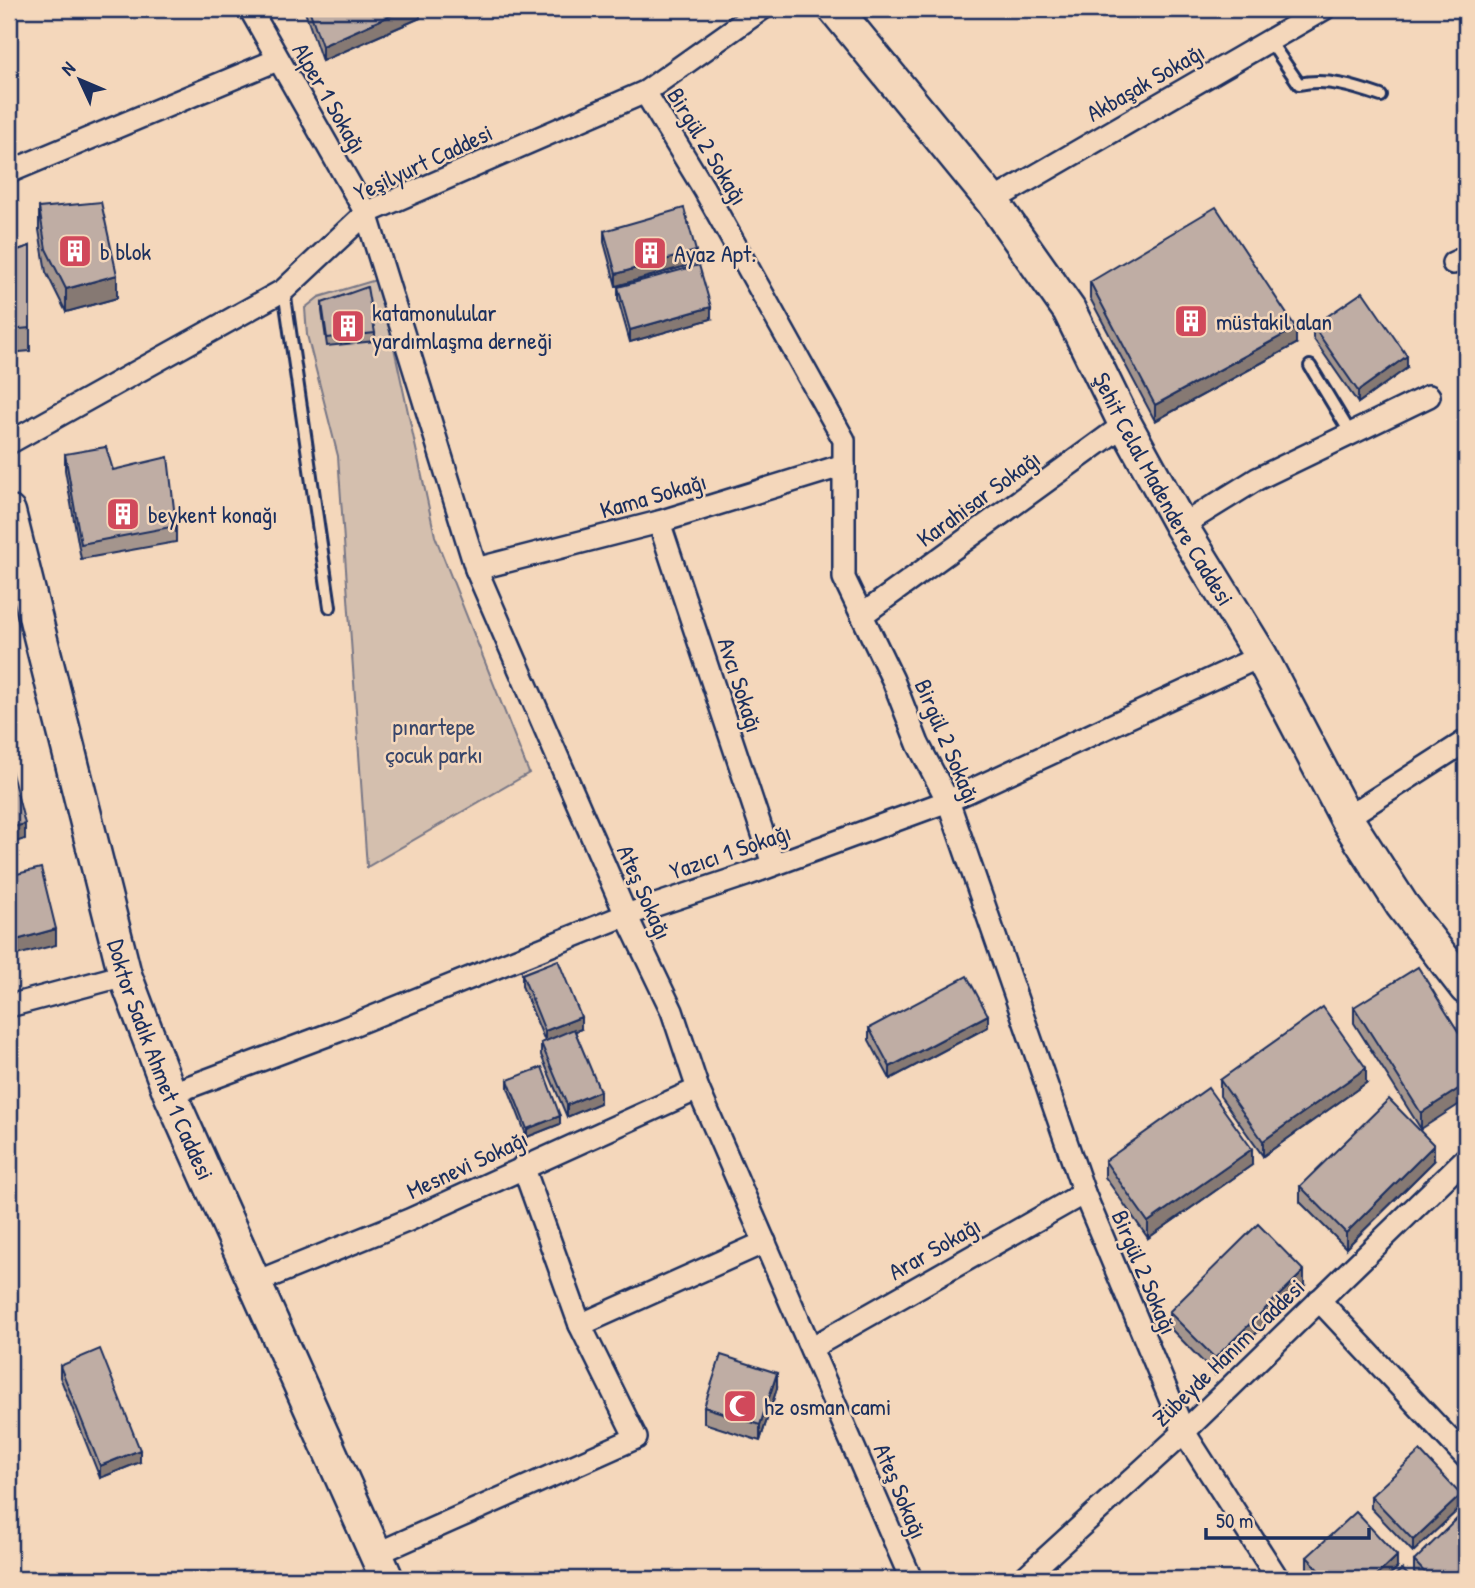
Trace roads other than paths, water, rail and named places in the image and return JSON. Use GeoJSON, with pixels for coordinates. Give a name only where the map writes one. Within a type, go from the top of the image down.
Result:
{"type":"FeatureCollection","features":[{"type":"Feature","properties":{"kind":"street","name":"Alper 1 Sokağı"},"geometry":{"type":"LineString","coordinates":[[250,9],[366,213]]}},
{"type":"Feature","properties":{"kind":"street","name":"Yeşilyurt Caddesi"},"geometry":{"type":"LineString","coordinates":[[9,443],[284,290],[366,213],[645,92],[762,9]]}},
{"type":"Feature","properties":{"kind":"street","name":"Şehit Celal Madendere Caddesi"},"geometry":{"type":"LineString","coordinates":[[835,9],[992,201],[1069,310],[1125,424],[1181,526],[1261,656],[1346,818],[1402,905],[1466,988]]}},
{"type":"Feature","properties":{"kind":"street","name":"Akbaşak Sokağı"},"geometry":{"type":"LineString","coordinates":[[992,201],[1324,9]]}},
{"type":"Feature","properties":{"kind":"street"},"geometry":{"type":"LineString","coordinates":[[9,172],[277,60]]}},
{"type":"Feature","properties":{"kind":"street","name":"Birgül 2 Sokağı"},"geometry":{"type":"LineString","coordinates":[[645,92],[704,189],[844,440],[844,578],[893,680],[918,744],[948,801],[1084,1193],[1184,1432],[1278,1579]]}},
{"type":"Feature","properties":{"kind":"street","name":"Ateş Sokağı"},"geometry":{"type":"LineString","coordinates":[[366,213],[476,569],[626,915],[672,1012],[698,1088],[911,1579]]}},
{"type":"Feature","properties":{"kind":"street"},"geometry":{"type":"LineString","coordinates":[[1181,526],[1257,479],[1429,396]]}},
{"type":"Feature","properties":{"kind":"street","name":"Karahisar Sokağı"},"geometry":{"type":"LineString","coordinates":[[862,615],[1125,424]]}},
{"type":"Feature","properties":{"kind":"street","name":"Kama Sokağı"},"geometry":{"type":"LineString","coordinates":[[476,569],[659,522],[844,465]]}},
{"type":"Feature","properties":{"kind":"street","name":"Doktor Sadık Ahmet 1 Caddesi"},"geometry":{"type":"LineString","coordinates":[[9,512],[125,975],[170,1094],[381,1567]]}},
{"type":"Feature","properties":{"kind":"street","name":"Avcı Sokağı"},"geometry":{"type":"LineString","coordinates":[[659,522],[773,864]]}},
{"type":"Feature","properties":{"kind":"street","name":"Yazıcı 1 Sokağı"},"geometry":{"type":"LineString","coordinates":[[170,1094],[338,1031],[626,915],[948,801],[1261,656]]}},
{"type":"Feature","properties":{"kind":"street"},"geometry":{"type":"LineString","coordinates":[[1346,818],[1466,741]]}},
{"type":"Feature","properties":{"kind":"street"},"geometry":{"type":"LineString","coordinates":[[9,1006],[125,975]]}},
{"type":"Feature","properties":{"kind":"street","name":"Mesnevi Sokağı"},"geometry":{"type":"LineString","coordinates":[[256,1282],[409,1220],[698,1088]]}},
{"type":"Feature","properties":{"kind":"street","name":"Zübeyde Hanım Caddesi"},"geometry":{"type":"LineString","coordinates":[[1023,1579],[1184,1432],[1466,1158]]}},
{"type":"Feature","properties":{"kind":"street"},"geometry":{"type":"LineString","coordinates":[[381,1567],[636,1437],[580,1325],[523,1166]]}},
{"type":"Feature","properties":{"kind":"street","name":"Arar Sokağı"},"geometry":{"type":"LineString","coordinates":[[811,1348],[1084,1193]]}},
{"type":"Feature","properties":{"kind":"street"},"geometry":{"type":"LineString","coordinates":[[580,1325],[765,1242]]}},
{"type":"Feature","properties":{"kind":"street"},"geometry":{"type":"LineString","coordinates":[[1319,1300],[1466,1457]]}},
{"type":"Feature","properties":{"kind":"lane"},"geometry":{"type":"LineString","coordinates":[[1269,40],[1299,84],[1312,81],[1350,86],[1381,96]]}},
{"type":"Feature","properties":{"kind":"lane"},"geometry":{"type":"LineString","coordinates":[[284,290],[330,607]]}},
{"type":"Feature","properties":{"kind":"lane"},"geometry":{"type":"LineString","coordinates":[[1310,366],[1350,434]]}},
{"type":"Feature","properties":{"kind":"place","name":"b blok"},"geometry":{"type":"Point","coordinates":[75,251]}},
{"type":"Feature","properties":{"kind":"place","name":"Ayaz Apt."},"geometry":{"type":"Point","coordinates":[650,253]}},
{"type":"Feature","properties":{"kind":"place","name":"müstakil alan"},"geometry":{"type":"Point","coordinates":[1191,321]}},
{"type":"Feature","properties":{"kind":"place","name":"katamonulular yardımlaşma derneği"},"geometry":{"type":"Point","coordinates":[348,326]}},
{"type":"Feature","properties":{"kind":"place","name":"beykent konağı"},"geometry":{"type":"Point","coordinates":[123,514]}},
{"type":"Feature","properties":{"kind":"place","name":"hz osman cami"},"geometry":{"type":"Point","coordinates":[740,1406]}},
{"type":"Feature","properties":{"kind":"park label","name":"pınartepe çocuk parkı"},"geometry":{"type":"Point","coordinates":[434,740]}}]}
